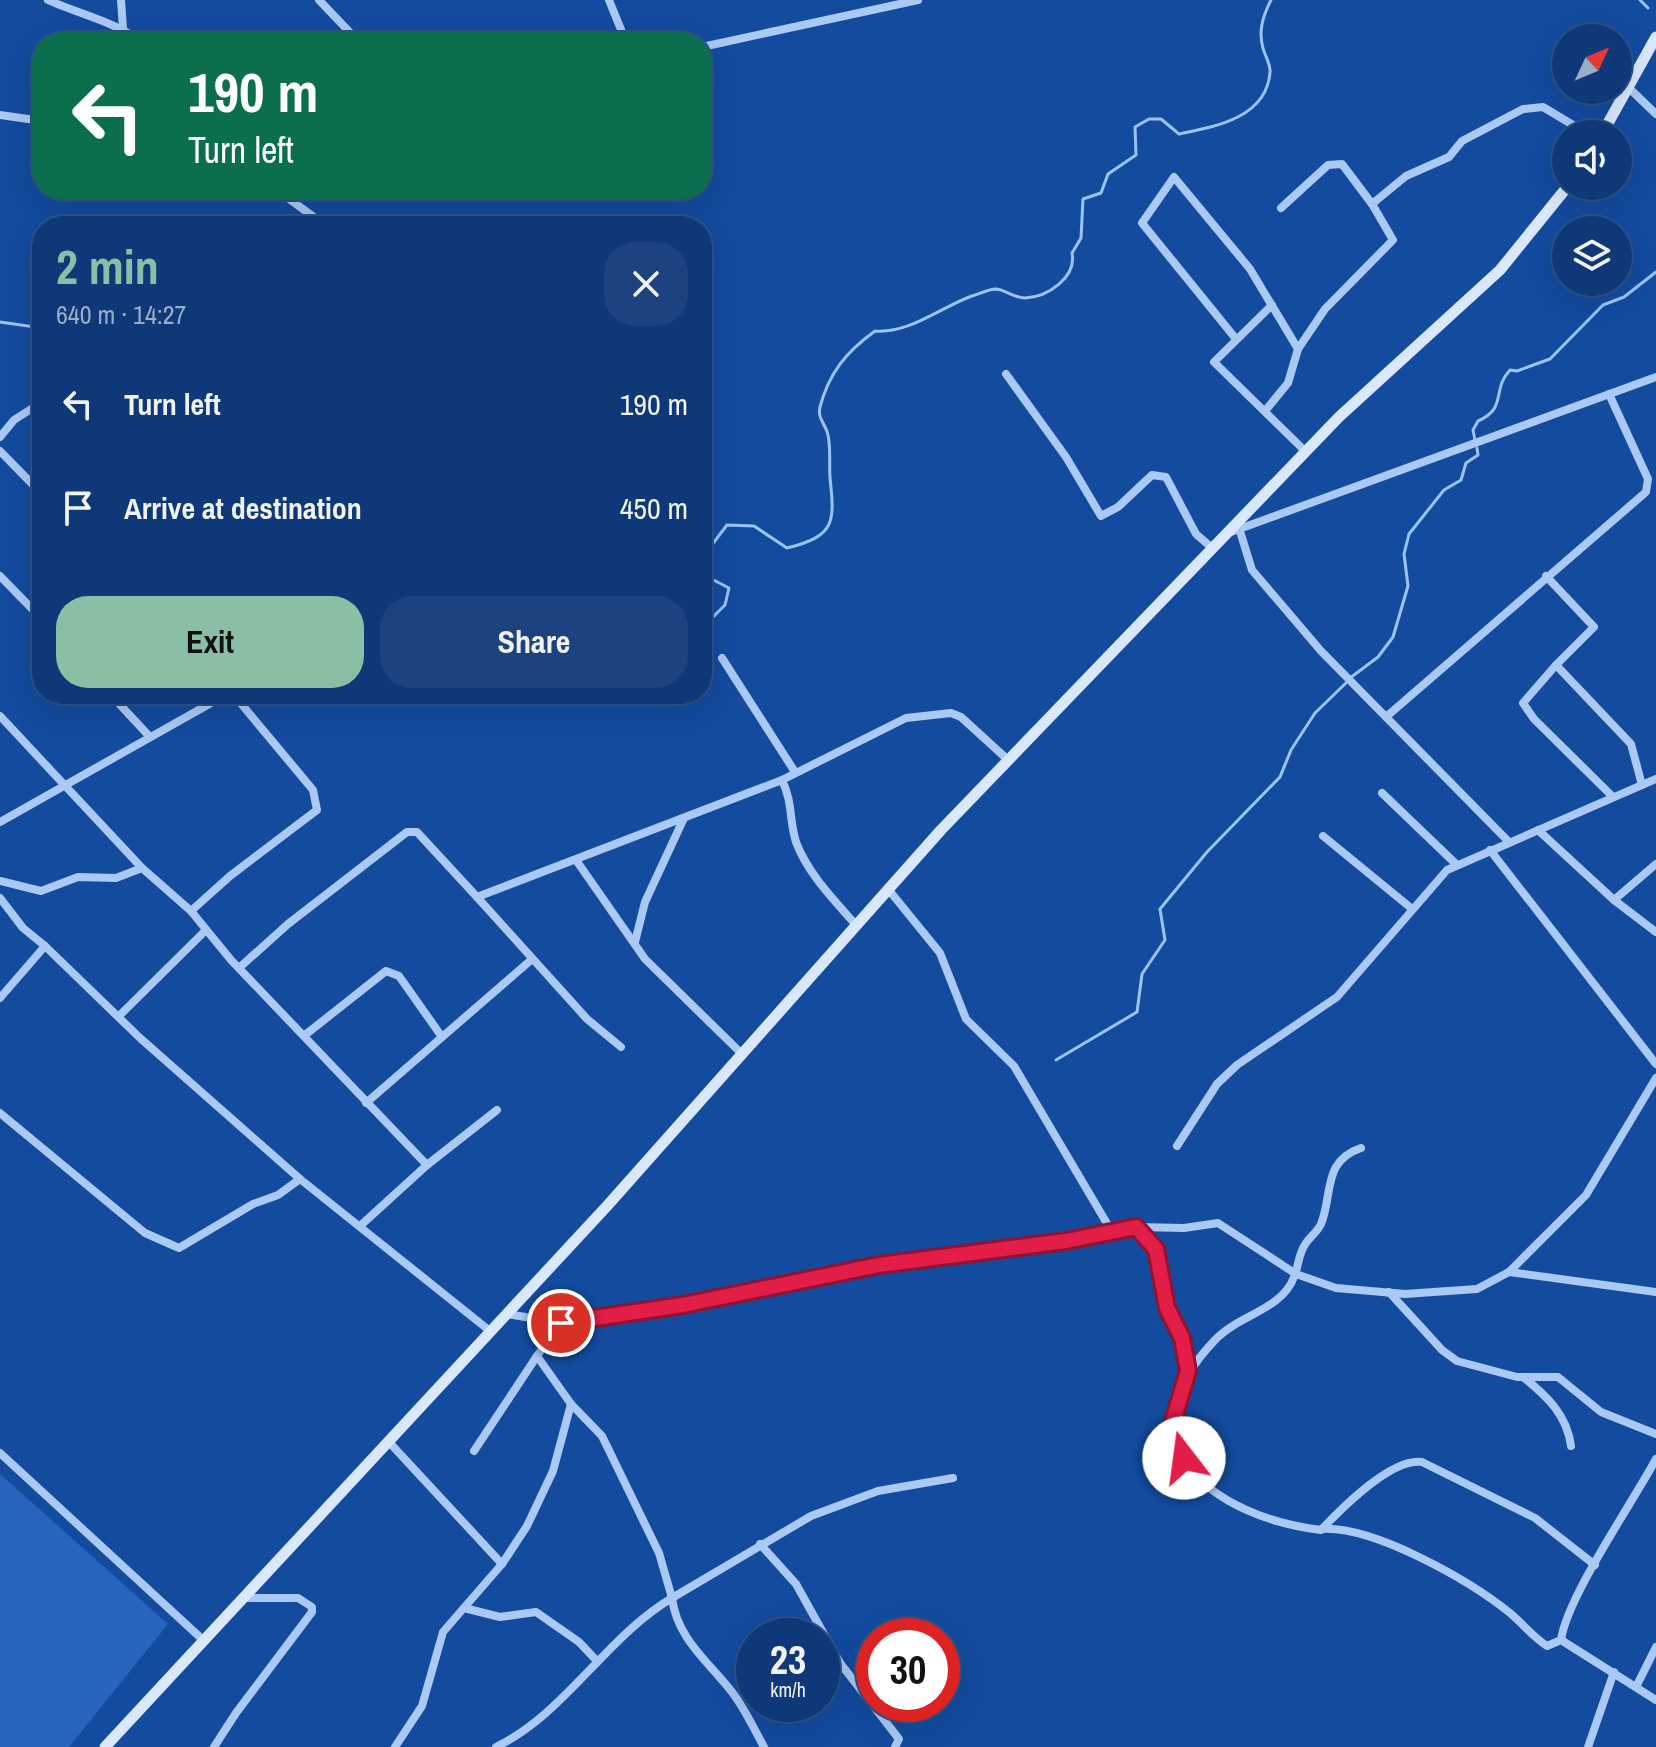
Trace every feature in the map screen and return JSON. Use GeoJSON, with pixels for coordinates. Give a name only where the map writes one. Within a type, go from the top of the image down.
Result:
{"type":"FeatureCollection","features":[{"type":"Feature","properties":{"kind":"main road"},"geometry":{"type":"LineString","coordinates":[[1632,85],[1656,37]]}},
{"type":"Feature","properties":{"kind":"main road"},"geometry":{"type":"LineString","coordinates":[[105,1747],[507,1314],[1007,759],[1305,451],[1500,270],[1557,200]]}},
{"type":"Feature","properties":{"kind":"street"},"geometry":{"type":"LineString","coordinates":[[48,0],[128,32]]}},
{"type":"Feature","properties":{"kind":"street"},"geometry":{"type":"LineString","coordinates":[[121,0],[123,28]]}},
{"type":"Feature","properties":{"kind":"street"},"geometry":{"type":"LineString","coordinates":[[319,0],[349,32]]}},
{"type":"Feature","properties":{"kind":"street"},"geometry":{"type":"LineString","coordinates":[[609,0],[622,32]]}},
{"type":"Feature","properties":{"kind":"street"},"geometry":{"type":"LineString","coordinates":[[869,0],[877,7]]}},
{"type":"Feature","properties":{"kind":"street"},"geometry":{"type":"LineString","coordinates":[[712,45],[918,0]]}},
{"type":"Feature","properties":{"kind":"street"},"geometry":{"type":"LineString","coordinates":[[1632,91],[1656,114]]}},
{"type":"Feature","properties":{"kind":"street"},"geometry":{"type":"LineString","coordinates":[[1372,204],[1406,176],[1449,157],[1462,141],[1523,109],[1543,107],[1565,120]]}},
{"type":"Feature","properties":{"kind":"street"},"geometry":{"type":"LineString","coordinates":[[0,115],[32,120]]}},
{"type":"Feature","properties":{"kind":"street"},"geometry":{"type":"LineString","coordinates":[[1265,411],[1288,383],[1298,349],[1325,309],[1392,243],[1372,204],[1342,164],[1334,163],[1281,208]]}},
{"type":"Feature","properties":{"kind":"street"},"geometry":{"type":"LineString","coordinates":[[1236,339],[1142,223],[1174,177],[1250,269],[1298,349]]}},
{"type":"Feature","properties":{"kind":"street"},"geometry":{"type":"LineString","coordinates":[[291,200],[312,216]]}},
{"type":"Feature","properties":{"kind":"street"},"geometry":{"type":"LineString","coordinates":[[1272,305],[1214,362],[1305,451]]}},
{"type":"Feature","properties":{"kind":"street"},"geometry":{"type":"LineString","coordinates":[[1006,374],[1066,457],[1101,516],[1118,507],[1152,475],[1166,477],[1196,534],[1211,547]]}},
{"type":"Feature","properties":{"kind":"street"},"geometry":{"type":"LineString","coordinates":[[1223,535],[1656,377]]}},
{"type":"Feature","properties":{"kind":"street"},"geometry":{"type":"LineString","coordinates":[[1386,717],[1636,501],[1649,486],[1609,394]]}},
{"type":"Feature","properties":{"kind":"street"},"geometry":{"type":"LineString","coordinates":[[0,437],[14,420],[32,408]]}},
{"type":"Feature","properties":{"kind":"street"},"geometry":{"type":"LineString","coordinates":[[0,451],[32,484]]}},
{"type":"Feature","properties":{"kind":"street"},"geometry":{"type":"LineString","coordinates":[[1239,528],[1252,570],[1321,651],[1509,842]]}},
{"type":"Feature","properties":{"kind":"street"},"geometry":{"type":"LineString","coordinates":[[0,576],[32,609]]}},
{"type":"Feature","properties":{"kind":"street"},"geometry":{"type":"LineString","coordinates":[[1546,576],[1594,627],[1530,690],[1523,703],[1534,719],[1613,797]]}},
{"type":"Feature","properties":{"kind":"street"},"geometry":{"type":"LineString","coordinates":[[722,658],[795,772]]}},
{"type":"Feature","properties":{"kind":"street"},"geometry":{"type":"LineString","coordinates":[[1556,665],[1631,744],[1642,785]]}},
{"type":"Feature","properties":{"kind":"street"},"geometry":{"type":"LineString","coordinates":[[119,704],[150,737]]}},
{"type":"Feature","properties":{"kind":"street"},"geometry":{"type":"LineString","coordinates":[[0,822],[211,704]]}},
{"type":"Feature","properties":{"kind":"street"},"geometry":{"type":"LineString","coordinates":[[191,911],[230,876],[317,810],[313,790],[239,704]]}},
{"type":"Feature","properties":{"kind":"street"},"geometry":{"type":"LineString","coordinates":[[477,897],[782,780],[906,718],[951,713],[961,717],[1007,759]]}},
{"type":"Feature","properties":{"kind":"street"},"geometry":{"type":"LineString","coordinates":[[0,716],[67,784],[142,868],[191,911],[239,968],[427,1165]]}},
{"type":"Feature","properties":{"kind":"street"},"geometry":{"type":"LineString","coordinates":[[782,780],[792,801],[796,840],[805,859],[817,879],[856,925]]}},
{"type":"Feature","properties":{"kind":"street"},"geometry":{"type":"LineString","coordinates":[[1177,1146],[1217,1084],[1237,1065],[1337,997],[1447,870],[1655,781]]}},
{"type":"Feature","properties":{"kind":"street"},"geometry":{"type":"LineString","coordinates":[[1382,793],[1457,865]]}},
{"type":"Feature","properties":{"kind":"street"},"geometry":{"type":"LineString","coordinates":[[635,942],[645,902],[684,818]]}},
{"type":"Feature","properties":{"kind":"street"},"geometry":{"type":"LineString","coordinates":[[1538,830],[1614,900],[1656,932]]}},
{"type":"Feature","properties":{"kind":"street"},"geometry":{"type":"LineString","coordinates":[[239,968],[288,924],[407,832],[417,832],[531,960],[587,1019],[621,1047]]}},
{"type":"Feature","properties":{"kind":"street"},"geometry":{"type":"LineString","coordinates":[[1323,836],[1411,908]]}},
{"type":"Feature","properties":{"kind":"street"},"geometry":{"type":"LineString","coordinates":[[1490,850],[1656,1064]]}},
{"type":"Feature","properties":{"kind":"street"},"geometry":{"type":"LineString","coordinates":[[576,860],[645,959],[742,1054]]}},
{"type":"Feature","properties":{"kind":"street"},"geometry":{"type":"LineString","coordinates":[[1614,900],[1656,864]]}},
{"type":"Feature","properties":{"kind":"street"},"geometry":{"type":"LineString","coordinates":[[0,881],[41,891],[78,877],[116,878],[142,868]]}},
{"type":"Feature","properties":{"kind":"street"},"geometry":{"type":"LineString","coordinates":[[888,889],[940,953],[966,1019],[1014,1066],[1112,1232]]}},
{"type":"Feature","properties":{"kind":"street"},"geometry":{"type":"LineString","coordinates":[[0,898],[23,928],[300,1179],[490,1331]]}},
{"type":"Feature","properties":{"kind":"street"},"geometry":{"type":"LineString","coordinates":[[119,1016],[205,931]]}},
{"type":"Feature","properties":{"kind":"street"},"geometry":{"type":"LineString","coordinates":[[0,998],[45,946]]}},
{"type":"Feature","properties":{"kind":"street"},"geometry":{"type":"LineString","coordinates":[[366,1103],[531,960]]}},
{"type":"Feature","properties":{"kind":"street"},"geometry":{"type":"LineString","coordinates":[[305,1035],[386,971],[399,976],[442,1037]]}},
{"type":"Feature","properties":{"kind":"street"},"geometry":{"type":"LineString","coordinates":[[507,1314],[561,1323],[683,1305],[879,1265],[1038,1246],[1136,1227],[1184,1228],[1218,1223],[1296,1274],[1336,1288],[1389,1292],[1477,1289],[1509,1272],[1586,1195],[1656,1078]]}},
{"type":"Feature","properties":{"kind":"street"},"geometry":{"type":"LineString","coordinates":[[360,1226],[427,1165],[497,1110]]}},
{"type":"Feature","properties":{"kind":"street"},"geometry":{"type":"LineString","coordinates":[[0,1113],[145,1233],[179,1248],[253,1204],[278,1195],[300,1179]]}},
{"type":"Feature","properties":{"kind":"street"},"geometry":{"type":"LineString","coordinates":[[1361,1148],[1352,1151],[1327,1183],[1323,1218],[1298,1259],[1296,1274],[1286,1292],[1270,1305],[1238,1320],[1216,1338],[1188,1371],[1173,1421],[1192,1474],[1235,1507],[1321,1530],[1340,1528],[1380,1539],[1488,1596],[1547,1646],[1561,1640]]}},
{"type":"Feature","properties":{"kind":"street"},"geometry":{"type":"LineString","coordinates":[[1136,1227],[1156,1249],[1167,1308],[1182,1338],[1188,1371]]}},
{"type":"Feature","properties":{"kind":"street"},"geometry":{"type":"LineString","coordinates":[[1509,1272],[1656,1292]]}},
{"type":"Feature","properties":{"kind":"street"},"geometry":{"type":"LineString","coordinates":[[1389,1292],[1442,1350],[1457,1361],[1523,1377],[1558,1377],[1601,1412],[1656,1434]]}},
{"type":"Feature","properties":{"kind":"street"},"geometry":{"type":"LineString","coordinates":[[474,1451],[561,1323]]}},
{"type":"Feature","properties":{"kind":"street"},"geometry":{"type":"LineString","coordinates":[[537,1356],[571,1404],[602,1436],[659,1553],[683,1633],[698,1655],[733,1693],[764,1747]]}},
{"type":"Feature","properties":{"kind":"street"},"geometry":{"type":"LineString","coordinates":[[1523,1377],[1555,1407],[1568,1428],[1571,1446]]}},
{"type":"Feature","properties":{"kind":"street"},"geometry":{"type":"LineString","coordinates":[[395,1747],[422,1706],[443,1632],[502,1564],[549,1480],[571,1404]]}},
{"type":"Feature","properties":{"kind":"street"},"geometry":{"type":"LineString","coordinates":[[388,1441],[502,1564]]}},
{"type":"Feature","properties":{"kind":"street"},"geometry":{"type":"LineString","coordinates":[[0,1453],[202,1639]]}},
{"type":"Feature","properties":{"kind":"street"},"geometry":{"type":"LineString","coordinates":[[1561,1640],[1564,1626],[1595,1565],[1656,1459]]}},
{"type":"Feature","properties":{"kind":"street"},"geometry":{"type":"LineString","coordinates":[[1321,1530],[1382,1476],[1405,1462],[1422,1462],[1535,1518],[1595,1565]]}},
{"type":"Feature","properties":{"kind":"street"},"geometry":{"type":"LineString","coordinates":[[500,1746],[545,1712],[597,1661],[672,1598],[760,1544],[811,1516],[851,1499],[953,1478]]}},
{"type":"Feature","properties":{"kind":"street"},"geometry":{"type":"LineString","coordinates":[[760,1544],[796,1584],[840,1663],[899,1739],[895,1747]]}},
{"type":"Feature","properties":{"kind":"street"},"geometry":{"type":"LineString","coordinates":[[214,1747],[245,1700],[312,1612],[312,1607],[298,1598],[240,1599]]}},
{"type":"Feature","properties":{"kind":"street"},"geometry":{"type":"LineString","coordinates":[[464,1608],[500,1617],[536,1612],[579,1642],[597,1661]]}},
{"type":"Feature","properties":{"kind":"street"},"geometry":{"type":"LineString","coordinates":[[1561,1640],[1656,1700]]}},
{"type":"Feature","properties":{"kind":"street"},"geometry":{"type":"LineString","coordinates":[[1636,1687],[1656,1647]]}},
{"type":"Feature","properties":{"kind":"street"},"geometry":{"type":"LineString","coordinates":[[1588,1747],[1614,1672]]}},
{"type":"Feature","properties":{"kind":"shaded area"},"geometry":{"type":"Polygon","coordinates":[[[0,1474],[168,1624],[69,1747],[0,1747],[0,1474]]]}},
{"type":"Feature","properties":{"kind":"waterway"},"geometry":{"type":"LineString","coordinates":[[712,545],[727,525],[754,526],[787,548],[823,532],[831,517],[832,506],[829,441],[819,411],[828,384],[847,355],[875,331],[888,331],[912,324],[984,292],[996,289],[1025,298],[1043,294],[1059,284],[1070,270],[1072,253],[1081,238],[1083,199],[1101,193],[1108,174],[1136,155],[1135,127],[1149,119],[1161,119],[1179,134],[1193,131],[1236,118],[1259,100],[1267,88],[1270,72],[1261,30],[1271,0]]}},
{"type":"Feature","properties":{"kind":"waterway"},"geometry":{"type":"LineString","coordinates":[[1640,0],[1648,8]]}},
{"type":"Feature","properties":{"kind":"waterway"},"geometry":{"type":"LineString","coordinates":[[1475,440],[1473,430],[1478,421],[1493,410],[1504,377],[1510,370],[1517,371],[1550,359],[1603,305],[1624,297],[1656,272]]}},
{"type":"Feature","properties":{"kind":"waterway"},"geometry":{"type":"LineString","coordinates":[[0,322],[32,327]]}},
{"type":"Feature","properties":{"kind":"waterway"},"geometry":{"type":"LineString","coordinates":[[1350,678],[1378,657],[1393,637],[1408,586],[1404,554],[1409,534],[1444,490],[1461,480],[1466,463],[1478,455],[1477,448]]}},
{"type":"Feature","properties":{"kind":"waterway"},"geometry":{"type":"LineString","coordinates":[[712,579],[729,588],[725,605],[712,618]]}},
{"type":"Feature","properties":{"kind":"waterway"},"geometry":{"type":"LineString","coordinates":[[1056,1060],[1137,1012],[1142,974],[1165,940],[1160,909],[1207,852],[1280,777],[1291,750],[1315,713],[1346,683]]}},
{"type":"Feature","properties":{"kind":"route"},"geometry":{"type":"LineString","coordinates":[[561,1323],[683,1305],[879,1265],[982,1250],[1024,1248],[1136,1227],[1156,1249],[1167,1308],[1182,1338],[1188,1371],[1173,1421],[1184,1458]]}}]}
